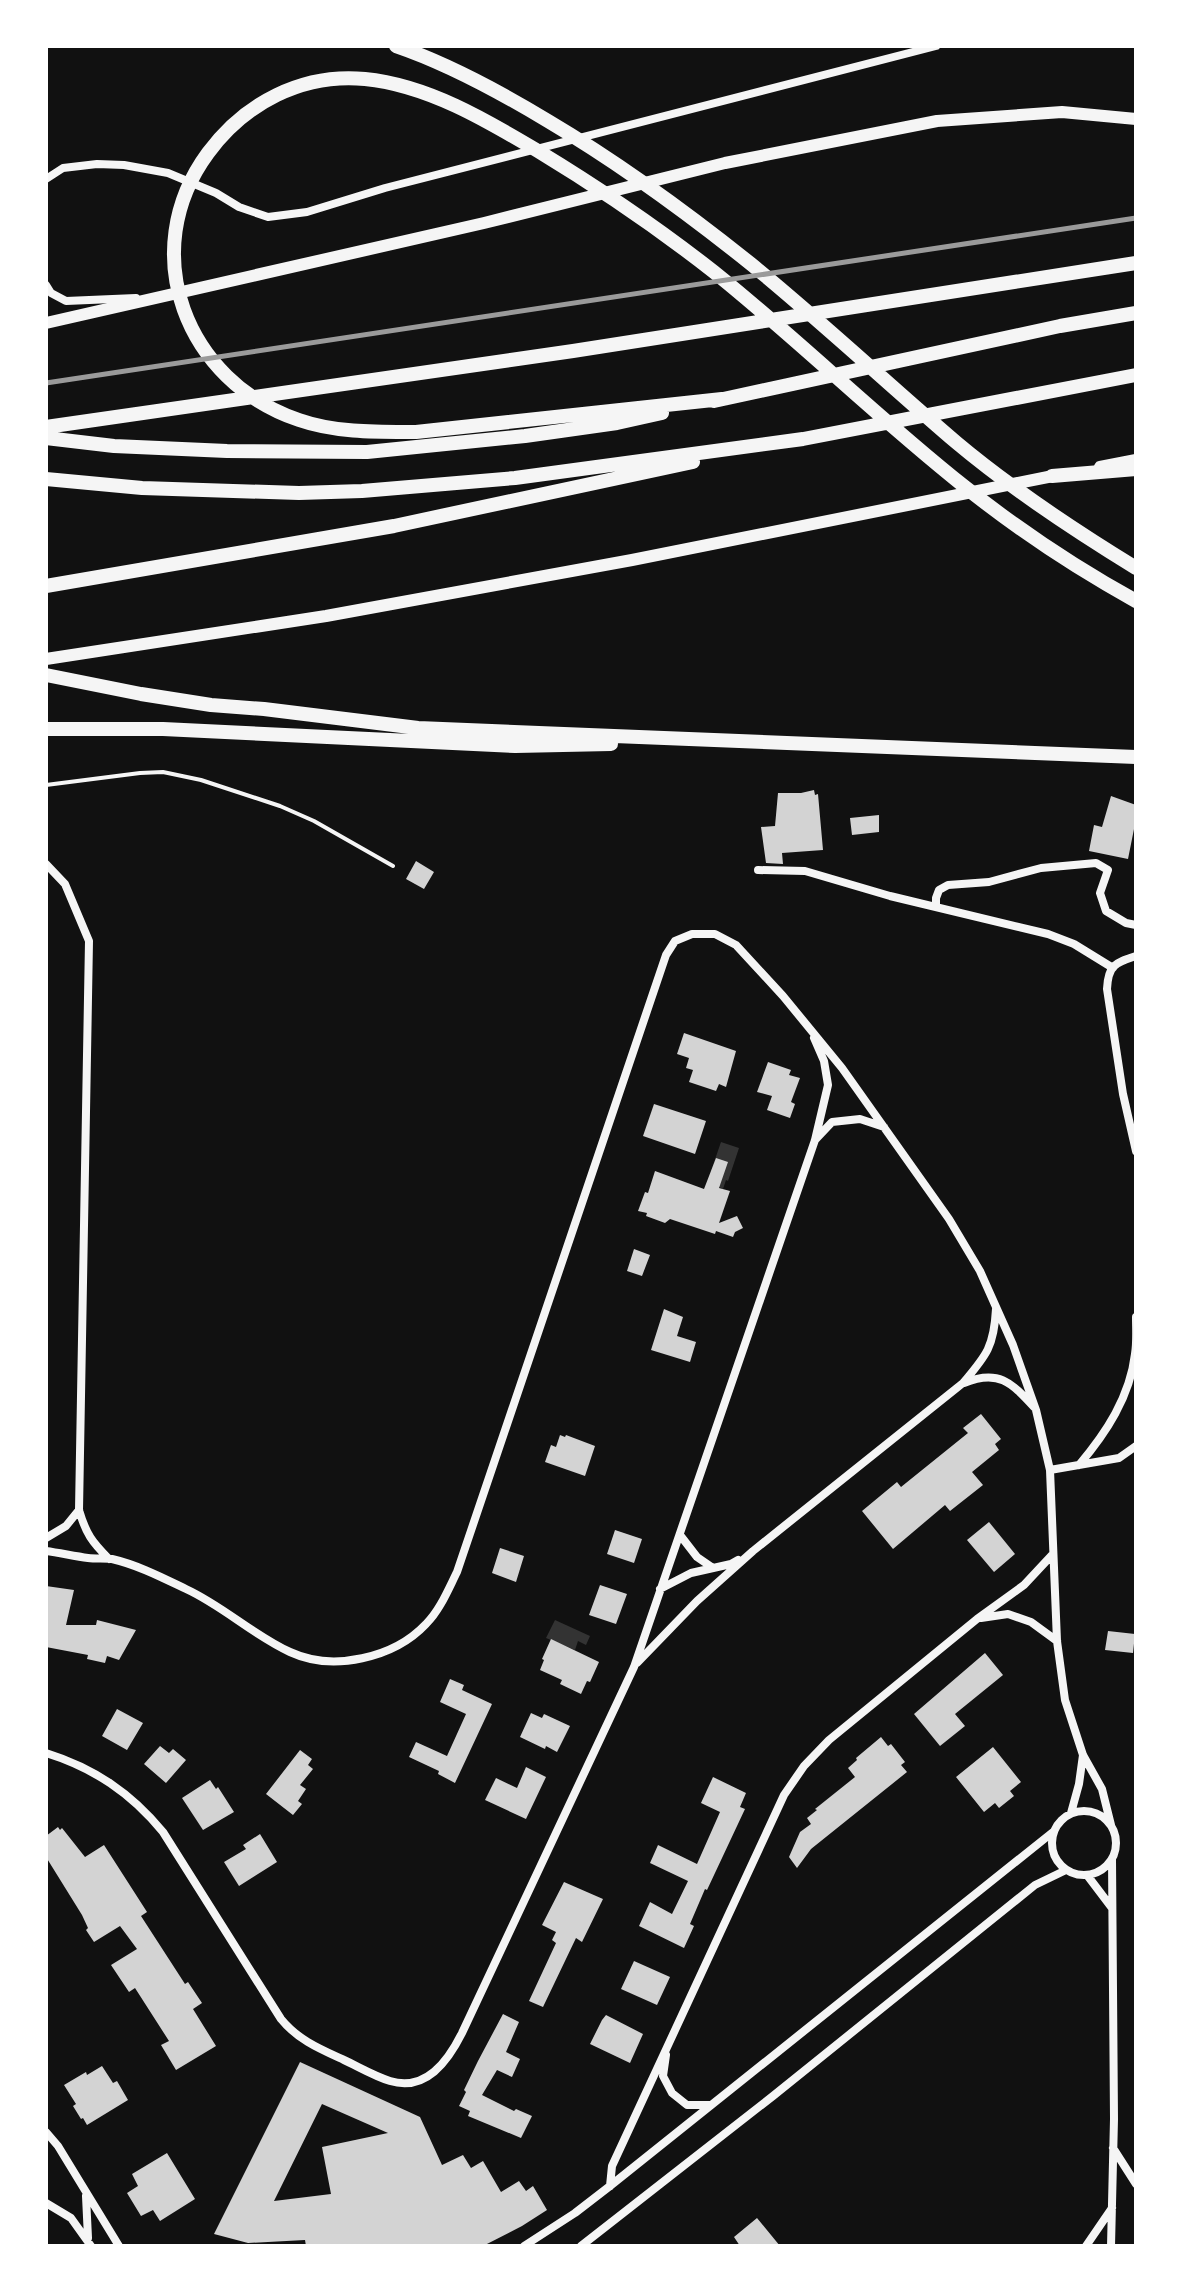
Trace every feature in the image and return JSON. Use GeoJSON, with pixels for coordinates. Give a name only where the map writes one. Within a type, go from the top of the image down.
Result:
{"type":"FeatureCollection","features":[{"type":"Feature","properties":{"kind":"highway"},"geometry":{"type":"LineString","coordinates":[[396,46],[427,57],[523,106],[591,146],[674,204],[752,265],[1018,491],[1136,568]]}},
{"type":"Feature","properties":{"kind":"highway"},"geometry":{"type":"LineString","coordinates":[[722,399],[416,432],[370,432],[319,426],[298,420],[260,402],[240,388],[210,358],[188,321],[175,281],[174,237],[179,213],[193,177],[209,152],[239,119],[270,97],[311,81],[365,79],[396,85],[451,104],[510,134],[647,221],[715,273],[964,487],[1035,540],[1136,601]]}},
{"type":"Feature","properties":{"kind":"highway"},"geometry":{"type":"LineString","coordinates":[[46,323],[484,223],[725,163],[937,121],[1062,112],[1136,119]]}},
{"type":"Feature","properties":{"kind":"highway"},"geometry":{"type":"LineString","coordinates":[[46,427],[573,351],[1136,263]]}},
{"type":"Feature","properties":{"kind":"highway"},"geometry":{"type":"LineString","coordinates":[[46,438],[114,446],[227,451],[367,452],[525,436],[617,423],[1060,326],[1136,313]]}},
{"type":"Feature","properties":{"kind":"highway"},"geometry":{"type":"LineString","coordinates":[[46,586],[394,526],[803,439],[1136,375]]}},
{"type":"Feature","properties":{"kind":"highway"},"geometry":{"type":"LineString","coordinates":[[46,479],[229,492],[346,491],[515,478],[803,439]]}},
{"type":"Feature","properties":{"kind":"highway"},"geometry":{"type":"LineString","coordinates":[[46,659],[326,616],[632,560],[1136,460]]}},
{"type":"Feature","properties":{"kind":"highway"},"geometry":{"type":"LineString","coordinates":[[1052,476],[1136,469]]}},
{"type":"Feature","properties":{"kind":"highway"},"geometry":{"type":"LineString","coordinates":[[46,675],[211,705],[418,728],[1136,757]]}},
{"type":"Feature","properties":{"kind":"highway"},"geometry":{"type":"LineString","coordinates":[[46,729],[163,729],[515,746],[755,741]]}},
{"type":"Feature","properties":{"kind":"street"},"geometry":{"type":"LineString","coordinates":[[46,179],[63,168],[124,165],[168,173],[216,193],[239,207],[268,217],[307,212],[385,188],[936,46]]}},
{"type":"Feature","properties":{"kind":"street"},"geometry":{"type":"LineString","coordinates":[[46,285],[51,293],[66,301],[161,298]]}},
{"type":"Feature","properties":{"kind":"street"},"geometry":{"type":"LineString","coordinates":[[936,906],[939,890],[948,885],[989,882],[1041,868],[1096,863],[1108,870],[1100,893],[1106,911],[1126,923],[1136,925]]}},
{"type":"Feature","properties":{"kind":"street"},"geometry":{"type":"LineString","coordinates":[[46,864],[65,884],[89,941],[79,1510],[91,1541],[109,1559]]}},
{"type":"Feature","properties":{"kind":"street"},"geometry":{"type":"LineString","coordinates":[[758,870],[805,871],[970,917],[1048,934],[1074,944],[1113,968]]}},
{"type":"Feature","properties":{"kind":"street"},"geometry":{"type":"LineString","coordinates":[[46,1551],[109,1559],[136,1567],[221,1607],[269,1640],[309,1659],[350,1660],[374,1655],[409,1638],[428,1622],[457,1572],[666,955],[675,941],[692,934],[715,934],[736,945],[842,1068],[949,1219],[996,1305],[1036,1410],[1050,1470],[1057,1641],[1065,1700],[1083,1755],[1102,1789],[1116,1837],[1112,1859],[1111,2246]]}},
{"type":"Feature","properties":{"kind":"street"},"geometry":{"type":"LineString","coordinates":[[1136,956],[1117,963],[1108,975],[1108,1001],[1136,1151]]}},
{"type":"Feature","properties":{"kind":"street"},"geometry":{"type":"LineString","coordinates":[[46,1753],[97,1773],[129,1796],[152,1819],[281,2019],[295,2034],[390,2081],[412,2082],[437,2070],[453,2051],[634,1667],[815,1140],[828,1085],[824,1061],[811,1030]]}},
{"type":"Feature","properties":{"kind":"street"},"geometry":{"type":"LineString","coordinates":[[815,1140],[832,1122],[860,1119],[884,1127]]}},
{"type":"Feature","properties":{"kind":"street"},"geometry":{"type":"LineString","coordinates":[[634,1667],[697,1601],[753,1551],[963,1383],[990,1348],[995,1331],[996,1305]]}},
{"type":"Feature","properties":{"kind":"street"},"geometry":{"type":"LineString","coordinates":[[1079,1465],[1116,1414],[1128,1385],[1135,1355],[1136,1317]]}},
{"type":"Feature","properties":{"kind":"street"},"geometry":{"type":"LineString","coordinates":[[963,1383],[981,1376],[994,1376],[1019,1390],[1036,1410]]}},
{"type":"Feature","properties":{"kind":"street"},"geometry":{"type":"LineString","coordinates":[[1050,1470],[1119,1458],[1136,1446]]}},
{"type":"Feature","properties":{"kind":"street"},"geometry":{"type":"LineString","coordinates":[[46,1538],[66,1526],[79,1510]]}},
{"type":"Feature","properties":{"kind":"street"},"geometry":{"type":"LineString","coordinates":[[680,1535],[697,1557],[713,1568]]}},
{"type":"Feature","properties":{"kind":"street"},"geometry":{"type":"LineString","coordinates":[[660,1589],[691,1573],[731,1564],[753,1551]]}},
{"type":"Feature","properties":{"kind":"street"},"geometry":{"type":"LineString","coordinates":[[610,2186],[612,2166],[666,2048],[784,1795],[804,1766],[829,1740],[977,1619],[1024,1585],[1052,1555]]}},
{"type":"Feature","properties":{"kind":"street"},"geometry":{"type":"LineString","coordinates":[[977,1619],[1008,1614],[1031,1622],[1057,1641]]}},
{"type":"Feature","properties":{"kind":"street"},"geometry":{"type":"LineString","coordinates":[[1071,1813],[1083,1755]]}},
{"type":"Feature","properties":{"kind":"street"},"geometry":{"type":"LineString","coordinates":[[524,2246],[610,2186],[1053,1832],[1062,1819],[1071,1813],[1092,1812],[1111,1825]]}},
{"type":"Feature","properties":{"kind":"street"},"geometry":{"type":"LineString","coordinates":[[1053,1832],[1054,1854],[1066,1870],[1087,1875],[1101,1870],[1112,1859]]}},
{"type":"Feature","properties":{"kind":"street"},"geometry":{"type":"LineString","coordinates":[[581,2246],[1035,1885],[1066,1870]]}},
{"type":"Feature","properties":{"kind":"street"},"geometry":{"type":"LineString","coordinates":[[1087,1875],[1113,1908]]}},
{"type":"Feature","properties":{"kind":"street"},"geometry":{"type":"LineString","coordinates":[[666,2048],[663,2076],[672,2093],[687,2105],[711,2105]]}},
{"type":"Feature","properties":{"kind":"street"},"geometry":{"type":"LineString","coordinates":[[46,2132],[58,2146],[119,2246]]}},
{"type":"Feature","properties":{"kind":"street"},"geometry":{"type":"LineString","coordinates":[[1113,2148],[1136,2184]]}},
{"type":"Feature","properties":{"kind":"street"},"geometry":{"type":"LineString","coordinates":[[86,2195],[90,2242]]}},
{"type":"Feature","properties":{"kind":"street"},"geometry":{"type":"LineString","coordinates":[[46,2203],[71,2218],[90,2242]]}},
{"type":"Feature","properties":{"kind":"street"},"geometry":{"type":"LineString","coordinates":[[1086,2246],[1112,2208]]}},
{"type":"Feature","properties":{"kind":"lane"},"geometry":{"type":"LineString","coordinates":[[46,785],[163,772],[201,780],[303,816],[393,866]]}},
{"type":"Feature","properties":{"kind":"shaded area"},"geometry":{"type":"Polygon","coordinates":[[[721,1142],[739,1148],[723,1189],[711,1171],[721,1142]]]}},
{"type":"Feature","properties":{"kind":"shaded area"},"geometry":{"type":"Polygon","coordinates":[[[555,1620],[590,1636],[586,1645],[578,1641],[575,1650],[546,1638],[555,1620]]]}},
{"type":"Feature","properties":{"kind":"building"},"geometry":{"type":"Polygon","coordinates":[[[814,790],[815,795],[818,794],[823,850],[782,853],[783,864],[766,863],[761,827],[775,826],[778,793],[814,790]]]}},
{"type":"Feature","properties":{"kind":"building"},"geometry":{"type":"Polygon","coordinates":[[[1111,796],[1136,805],[1128,859],[1089,851],[1094,825],[1102,827],[1111,796]]]}},
{"type":"Feature","properties":{"kind":"building"},"geometry":{"type":"Polygon","coordinates":[[[879,815],[879,832],[852,835],[850,818],[879,815]]]}},
{"type":"Feature","properties":{"kind":"building"},"geometry":{"type":"Polygon","coordinates":[[[416,861],[434,872],[424,889],[406,879],[416,861]]]}},
{"type":"Feature","properties":{"kind":"building"},"geometry":{"type":"Polygon","coordinates":[[[684,1033],[736,1051],[726,1087],[719,1084],[716,1091],[689,1082],[693,1070],[686,1068],[689,1058],[677,1054],[684,1033]]]}},
{"type":"Feature","properties":{"kind":"building"},"geometry":{"type":"Polygon","coordinates":[[[768,1062],[791,1070],[789,1075],[800,1078],[791,1102],[795,1104],[790,1118],[767,1110],[772,1096],[757,1092],[768,1062]]]}},
{"type":"Feature","properties":{"kind":"building"},"geometry":{"type":"Polygon","coordinates":[[[654,1104],[706,1121],[695,1154],[643,1136],[654,1104]]]}},
{"type":"Feature","properties":{"kind":"building"},"geometry":{"type":"Polygon","coordinates":[[[716,1158],[728,1162],[719,1188],[730,1191],[719,1223],[737,1216],[743,1228],[733,1237],[670,1219],[665,1223],[638,1211],[655,1171],[704,1189],[716,1158]]]}},
{"type":"Feature","properties":{"kind":"building"},"geometry":{"type":"Polygon","coordinates":[[[634,1249],[650,1255],[642,1276],[627,1271],[634,1249]]]}},
{"type":"Feature","properties":{"kind":"building"},"geometry":{"type":"Polygon","coordinates":[[[664,1309],[683,1317],[677,1336],[696,1342],[690,1362],[651,1350],[664,1309]]]}},
{"type":"Feature","properties":{"kind":"building"},"geometry":{"type":"Polygon","coordinates":[[[981,1414],[1001,1439],[995,1444],[999,1450],[972,1472],[983,1485],[950,1511],[945,1505],[893,1549],[862,1511],[897,1482],[901,1487],[968,1433],[963,1428],[981,1414]]]}},
{"type":"Feature","properties":{"kind":"building"},"geometry":{"type":"Polygon","coordinates":[[[560,1435],[595,1446],[585,1476],[545,1462],[551,1445],[556,1447],[560,1435]]]}},
{"type":"Feature","properties":{"kind":"building"},"geometry":{"type":"Polygon","coordinates":[[[989,1522],[1015,1554],[994,1572],[967,1540],[989,1522]]]}},
{"type":"Feature","properties":{"kind":"building"},"geometry":{"type":"Polygon","coordinates":[[[615,1530],[642,1539],[634,1563],[607,1554],[615,1530]]]}},
{"type":"Feature","properties":{"kind":"building"},"geometry":{"type":"Polygon","coordinates":[[[500,1548],[524,1556],[516,1582],[492,1573],[500,1548]]]}},
{"type":"Feature","properties":{"kind":"building"},"geometry":{"type":"Polygon","coordinates":[[[600,1585],[627,1594],[616,1624],[589,1615],[600,1585]]]}},
{"type":"Feature","properties":{"kind":"building"},"geometry":{"type":"Polygon","coordinates":[[[46,1586],[74,1590],[66,1625],[96,1625],[97,1620],[136,1630],[119,1660],[107,1656],[105,1663],[87,1659],[88,1655],[46,1647],[46,1586]]]}},
{"type":"Feature","properties":{"kind":"building"},"geometry":{"type":"Polygon","coordinates":[[[1108,1631],[1135,1634],[1133,1653],[1105,1650],[1108,1631]]]}},
{"type":"Feature","properties":{"kind":"building"},"geometry":{"type":"Polygon","coordinates":[[[551,1639],[599,1662],[581,1694],[560,1684],[562,1680],[540,1670],[551,1639]]]}},
{"type":"Feature","properties":{"kind":"building"},"geometry":{"type":"Polygon","coordinates":[[[985,1653],[1003,1675],[955,1714],[965,1726],[940,1746],[914,1714],[985,1653]]]}},
{"type":"Feature","properties":{"kind":"building"},"geometry":{"type":"Polygon","coordinates":[[[450,1679],[464,1685],[462,1690],[492,1704],[455,1783],[438,1774],[439,1771],[409,1757],[416,1742],[447,1756],[466,1714],[440,1702],[450,1679]]]}},
{"type":"Feature","properties":{"kind":"building"},"geometry":{"type":"Polygon","coordinates":[[[117,1709],[143,1723],[127,1750],[102,1736],[117,1709]]]}},
{"type":"Feature","properties":{"kind":"building"},"geometry":{"type":"Polygon","coordinates":[[[531,1713],[542,1718],[544,1714],[570,1726],[557,1752],[520,1737],[531,1713]]]}},
{"type":"Feature","properties":{"kind":"building"},"geometry":{"type":"Polygon","coordinates":[[[881,1737],[905,1762],[901,1765],[907,1772],[811,1849],[797,1868],[789,1857],[800,1832],[811,1824],[807,1818],[855,1777],[848,1768],[881,1737]]]}},
{"type":"Feature","properties":{"kind":"building"},"geometry":{"type":"Polygon","coordinates":[[[160,1746],[169,1753],[173,1749],[186,1760],[166,1783],[144,1764],[160,1746]]]}},
{"type":"Feature","properties":{"kind":"building"},"geometry":{"type":"Polygon","coordinates":[[[993,1747],[1021,1782],[1010,1791],[1014,1796],[999,1808],[995,1803],[984,1812],[956,1777],[993,1747]]]}},
{"type":"Feature","properties":{"kind":"building"},"geometry":{"type":"Polygon","coordinates":[[[300,1750],[312,1759],[308,1765],[313,1769],[300,1785],[306,1789],[298,1801],[302,1804],[293,1815],[266,1794],[300,1750]]]}},
{"type":"Feature","properties":{"kind":"building"},"geometry":{"type":"Polygon","coordinates":[[[526,1767],[546,1777],[526,1819],[485,1800],[496,1778],[517,1788],[526,1767]]]}},
{"type":"Feature","properties":{"kind":"building"},"geometry":{"type":"Polygon","coordinates":[[[713,1777],[746,1793],[740,1807],[745,1809],[705,1889],[684,1948],[639,1926],[650,1902],[672,1914],[688,1881],[650,1863],[658,1845],[697,1864],[720,1812],[701,1803],[713,1777]]]}},
{"type":"Feature","properties":{"kind":"building"},"geometry":{"type":"Polygon","coordinates":[[[210,1780],[234,1812],[203,1830],[182,1798],[210,1780]]]}},
{"type":"Feature","properties":{"kind":"building"},"geometry":{"type":"Polygon","coordinates":[[[58,1827],[85,1857],[104,1845],[147,1912],[141,1916],[185,1984],[188,1982],[202,2003],[193,2009],[216,2046],[176,2070],[161,2045],[169,2041],[135,1988],[129,1992],[111,1965],[137,1949],[120,1926],[94,1942],[86,1930],[88,1928],[82,1915],[46,1857],[46,1836],[58,1827]]]}},
{"type":"Feature","properties":{"kind":"building"},"geometry":{"type":"Polygon","coordinates":[[[260,1834],[277,1862],[239,1886],[224,1862],[246,1849],[243,1845],[260,1834]]]}},
{"type":"Feature","properties":{"kind":"building"},"geometry":{"type":"Polygon","coordinates":[[[564,1882],[603,1899],[582,1942],[576,1938],[543,2007],[529,2001],[556,1943],[552,1940],[556,1932],[542,1925],[564,1882]]]}},
{"type":"Feature","properties":{"kind":"building"},"geometry":{"type":"Polygon","coordinates":[[[634,1961],[670,1977],[657,2005],[621,1989],[634,1961]]]}},
{"type":"Feature","properties":{"kind":"building"},"geometry":{"type":"Polygon","coordinates":[[[503,2014],[519,2022],[506,2052],[520,2059],[512,2077],[497,2070],[482,2095],[532,2116],[521,2138],[468,2116],[470,2111],[459,2106],[503,2014]]]}},
{"type":"Feature","properties":{"kind":"building"},"geometry":{"type":"Polygon","coordinates":[[[606,2015],[643,2034],[630,2063],[590,2044],[606,2015]]]}},
{"type":"Feature","properties":{"kind":"building"},"geometry":{"type":"Polygon","coordinates":[[[300,2062],[420,2117],[442,2165],[463,2155],[471,2168],[483,2161],[501,2192],[519,2181],[526,2191],[533,2186],[547,2210],[483,2246],[306,2246],[305,2240],[248,2243],[214,2234],[300,2062]],[[322,2104],[274,2201],[331,2194],[322,2147],[388,2133],[322,2104]]]}},
{"type":"Feature","properties":{"kind":"building"},"geometry":{"type":"Polygon","coordinates":[[[102,2066],[113,2083],[117,2081],[128,2100],[87,2125],[73,2106],[76,2104],[64,2085],[102,2066]]]}},
{"type":"Feature","properties":{"kind":"building"},"geometry":{"type":"Polygon","coordinates":[[[167,2153],[195,2199],[160,2221],[153,2210],[141,2216],[127,2193],[138,2186],[132,2174],[167,2153]]]}},
{"type":"Feature","properties":{"kind":"building"},"geometry":{"type":"Polygon","coordinates":[[[757,2218],[780,2246],[740,2246],[734,2237],[757,2218]]]}},
{"type":"Feature","properties":{"kind":"railway"},"geometry":{"type":"LineString","coordinates":[[46,383],[1136,218]]}}]}
